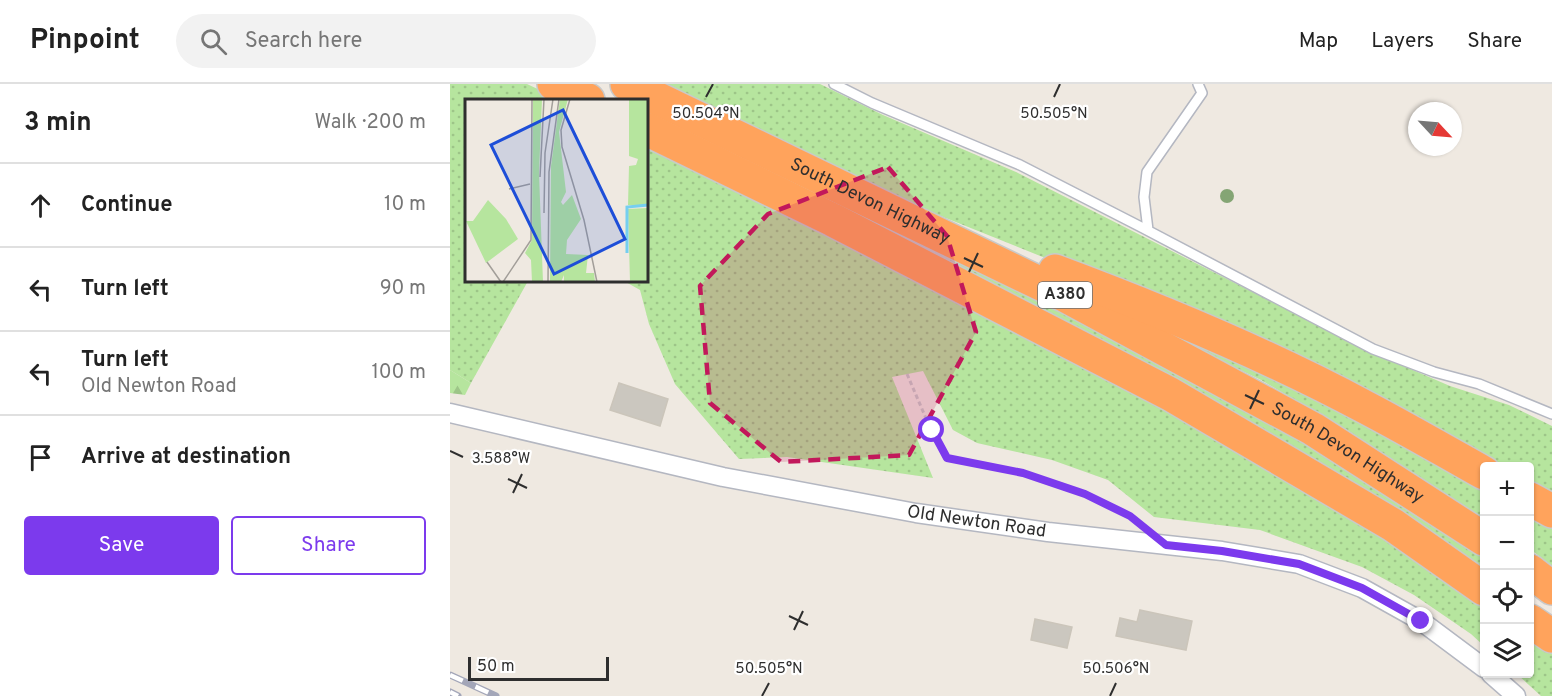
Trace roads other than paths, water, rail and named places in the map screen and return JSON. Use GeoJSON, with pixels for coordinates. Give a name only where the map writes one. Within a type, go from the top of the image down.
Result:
{"type":"FeatureCollection","features":[{"type":"Feature","properties":{"kind":"highway"},"geometry":{"type":"LineString","coordinates":[[554,84],[586,99]]}},
{"type":"Feature","properties":{"kind":"highway","name":"South Devon Highway"},"geometry":{"type":"LineString","coordinates":[[627,84],[1066,296],[1313,429],[1480,536]]}},
{"type":"Feature","properties":{"kind":"highway","name":"South Devon Highway"},"geometry":{"type":"LineString","coordinates":[[648,130],[833,220],[1170,394],[1393,525],[1480,586]]}},
{"type":"Feature","properties":{"kind":"highway","name":"A380"},"geometry":{"type":"LineString","coordinates":[[859,196],[1120,295],[1239,346],[1363,406],[1480,470]]}},
{"type":"Feature","properties":{"kind":"highway"},"geometry":{"type":"LineString","coordinates":[[1534,501],[1552,511]]}},
{"type":"Feature","properties":{"kind":"highway"},"geometry":{"type":"LineString","coordinates":[[1534,574],[1552,588]]}},
{"type":"Feature","properties":{"kind":"highway"},"geometry":{"type":"LineString","coordinates":[[1534,624],[1552,636]]}},
{"type":"Feature","properties":{"kind":"street","name":"Old Newton Road"},"geometry":{"type":"LineString","coordinates":[[450,413],[723,477],[882,507],[1048,532],[1222,551],[1299,564],[1362,588],[1421,621],[1480,664]]}},
{"type":"Feature","properties":{"kind":"street"},"geometry":{"type":"LineString","coordinates":[[1496,678],[1516,696]]}},
{"type":"Feature","properties":{"kind":"lane"},"geometry":{"type":"LineString","coordinates":[[834,84],[872,103],[1020,165],[1373,349],[1434,372],[1479,384],[1552,414]]}},
{"type":"Feature","properties":{"kind":"lane"},"geometry":{"type":"LineString","coordinates":[[1148,230],[1144,197],[1147,172],[1202,93],[1198,84]]}},
{"type":"Feature","properties":{"kind":"railway"},"geometry":{"type":"LineString","coordinates":[[450,675],[496,696]]}},
{"type":"Feature","properties":{"kind":"railway"},"geometry":{"type":"LineString","coordinates":[[450,692],[458,696]]}}]}
